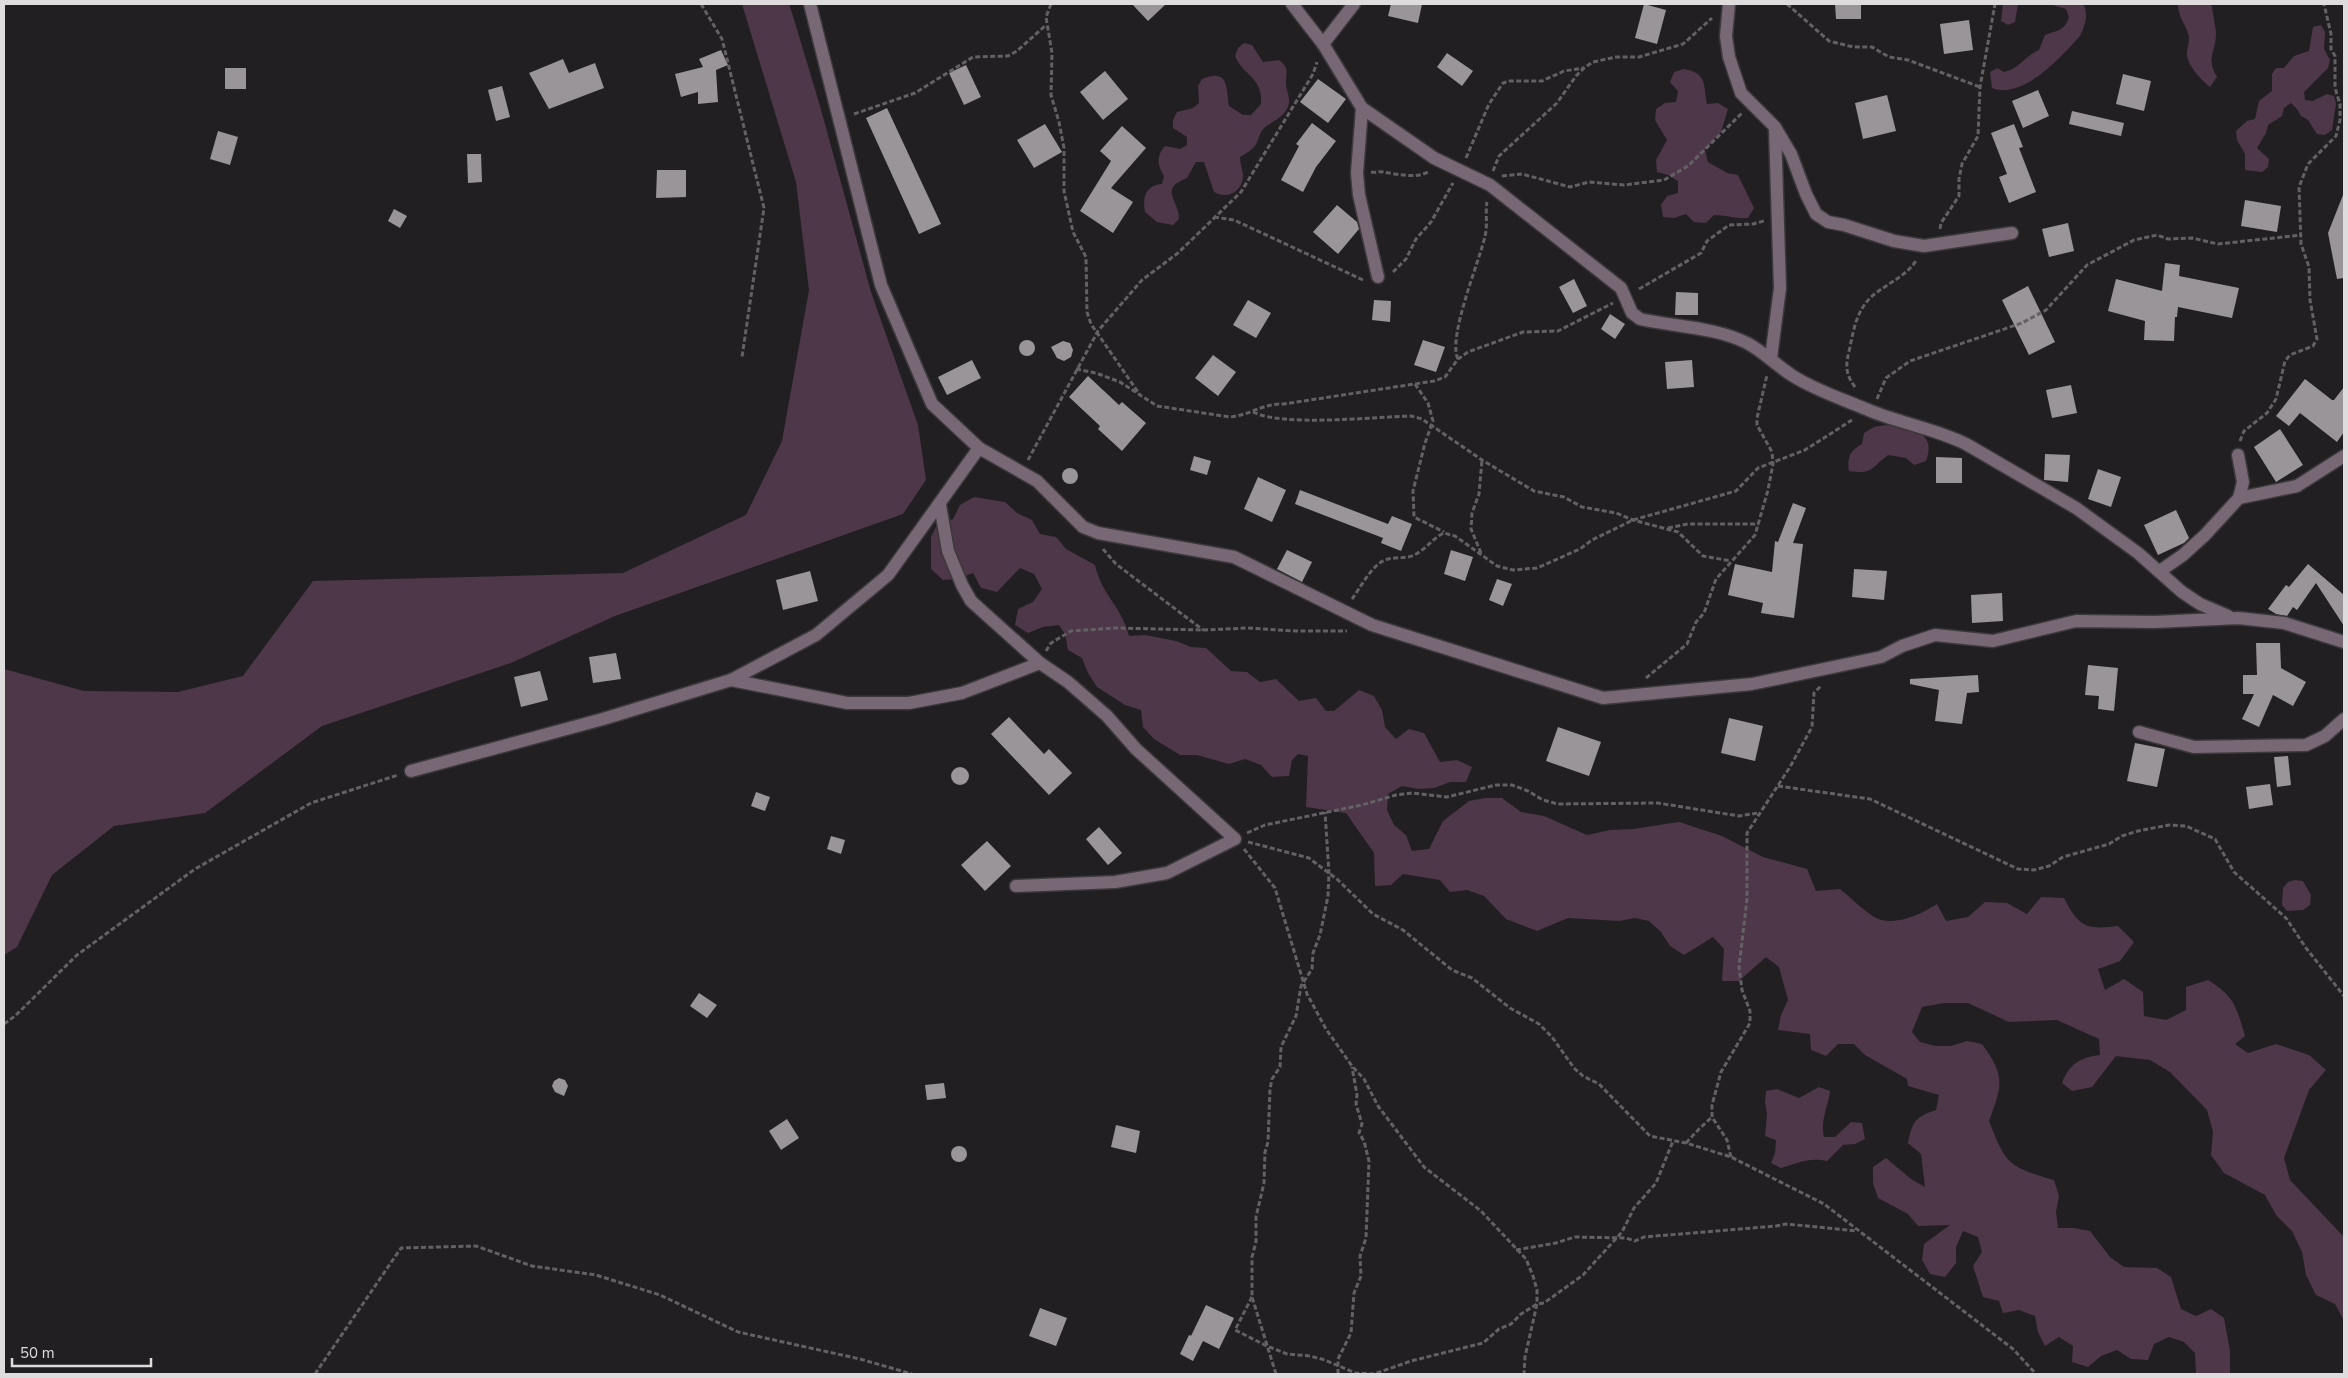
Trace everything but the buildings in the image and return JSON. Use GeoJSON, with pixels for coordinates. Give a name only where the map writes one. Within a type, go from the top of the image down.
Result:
{"type":"FeatureCollection","features":[{"type":"Feature","properties":{"kind":"street"},"geometry":{"type":"LineString","coordinates":[[810,4],[881,285],[932,404],[979,448],[1037,481],[1083,527],[1098,532],[1217,552],[1234,557],[1372,626],[1603,698],[1752,684],[1881,657],[1902,646],[1935,635],[1993,641],[2076,621],[2155,622],[2238,618],[2284,623],[2344,642]]}},
{"type":"Feature","properties":{"kind":"street"},"geometry":{"type":"LineString","coordinates":[[1292,4],[1323,44],[1362,108],[1434,158],[1490,181],[1620,288],[1626,297],[1632,313],[1640,319],[1722,334],[1746,343],[1771,358],[1793,376],[1870,411],[1951,436],[2076,508],[2160,571],[2182,592],[2200,604],[2220,613],[2238,618]]}},
{"type":"Feature","properties":{"kind":"street"},"geometry":{"type":"LineString","coordinates":[[1323,44],[1354,4]]}},
{"type":"Feature","properties":{"kind":"street"},"geometry":{"type":"LineString","coordinates":[[1729,4],[1726,36],[1729,57],[1741,93],[1775,127],[1791,154],[1806,194],[1816,214],[1828,222],[1844,225],[1894,241],[1924,246],[2012,233]]}},
{"type":"Feature","properties":{"kind":"street"},"geometry":{"type":"LineString","coordinates":[[1362,108],[1357,173],[1359,195],[1378,277]]}},
{"type":"Feature","properties":{"kind":"street"},"geometry":{"type":"LineString","coordinates":[[1771,358],[1780,288],[1775,127]]}},
{"type":"Feature","properties":{"kind":"street"},"geometry":{"type":"LineString","coordinates":[[411,771],[603,719],[732,680],[816,635],[888,576],[979,448]]}},
{"type":"Feature","properties":{"kind":"street"},"geometry":{"type":"LineString","coordinates":[[2160,571],[2183,555],[2205,535],[2238,498],[2243,482],[2238,455]]}},
{"type":"Feature","properties":{"kind":"street"},"geometry":{"type":"LineString","coordinates":[[2238,498],[2297,486],[2344,456]]}},
{"type":"Feature","properties":{"kind":"street"},"geometry":{"type":"LineString","coordinates":[[940,505],[948,551],[971,601],[1040,663],[1068,682],[1107,716],[1136,750],[1235,839],[1167,873],[1116,882],[1016,886]]}},
{"type":"Feature","properties":{"kind":"street"},"geometry":{"type":"LineString","coordinates":[[732,680],[847,703],[909,703],[962,693],[1040,663]]}},
{"type":"Feature","properties":{"kind":"street"},"geometry":{"type":"LineString","coordinates":[[2139,732],[2194,747],[2306,746],[2325,736],[2344,719]]}},
{"type":"Feature","properties":{"kind":"path"},"geometry":{"type":"LineString","coordinates":[[701,4],[722,38],[764,208],[742,357]]}},
{"type":"Feature","properties":{"kind":"path"},"geometry":{"type":"LineString","coordinates":[[1051,4],[1047,11],[1046,26],[1052,54],[1051,95],[1064,148],[1064,191],[1072,232],[1086,257],[1087,312],[1091,324],[1098,331],[1146,402]]}},
{"type":"Feature","properties":{"kind":"path"},"geometry":{"type":"LineString","coordinates":[[1787,4],[1829,40],[1853,47],[1872,47],[1889,57],[1908,60],[1980,88]]}},
{"type":"Feature","properties":{"kind":"path"},"geometry":{"type":"LineString","coordinates":[[1857,390],[1845,367],[1856,320],[1864,306],[1875,293],[1913,266],[1924,246],[1939,238],[1941,223],[1959,196],[1959,179],[1962,164],[1978,136],[1980,88],[1995,4]]}},
{"type":"Feature","properties":{"kind":"path"},"geometry":{"type":"LineString","coordinates":[[2238,455],[2240,439],[2244,431],[2262,418],[2276,399],[2285,361],[2298,351],[2313,346],[2317,339],[2310,300],[2309,267],[2302,252],[2302,235],[2299,229],[2299,187],[2308,164],[2336,136],[2340,120],[2340,104],[2335,88],[2335,56],[2331,49],[2331,34],[2324,4]]}},
{"type":"Feature","properties":{"kind":"path"},"geometry":{"type":"LineString","coordinates":[[1458,359],[1456,347],[1466,296],[1486,235],[1486,204],[1490,181],[1499,156],[1557,103],[1584,68],[1593,62],[1616,57],[1639,57],[1683,44],[1714,16]]}},
{"type":"Feature","properties":{"kind":"path"},"geometry":{"type":"LineString","coordinates":[[839,118],[915,93],[973,57],[1008,56],[1017,51],[1046,26]]}},
{"type":"Feature","properties":{"kind":"path"},"geometry":{"type":"LineString","coordinates":[[1022,472],[1098,331],[1142,280],[1178,253],[1241,192],[1313,74],[1323,44]]}},
{"type":"Feature","properties":{"kind":"path"},"geometry":{"type":"LineString","coordinates":[[1490,181],[1522,174],[1570,186],[1589,182],[1624,185],[1664,180],[1688,166],[1752,104]]}},
{"type":"Feature","properties":{"kind":"path"},"geometry":{"type":"LineString","coordinates":[[1357,173],[1364,170],[1377,174],[1382,172],[1402,176],[1423,175],[1430,171]]}},
{"type":"Feature","properties":{"kind":"path"},"geometry":{"type":"LineString","coordinates":[[1076,369],[1096,372],[1120,382],[1146,402],[1157,406],[1230,417],[1252,412],[1273,403],[1284,404],[1434,381],[1445,377],[1458,359],[1468,352],[1523,332],[1558,331],[1626,297],[1701,253],[1707,241],[1717,236],[1728,224],[1753,224],[1778,215]]}},
{"type":"Feature","properties":{"kind":"path"},"geometry":{"type":"LineString","coordinates":[[1214,217],[1234,220],[1362,280],[1370,281],[1378,277]]}},
{"type":"Feature","properties":{"kind":"path"},"geometry":{"type":"LineString","coordinates":[[1415,384],[1428,403],[1432,426],[1425,443],[1413,491],[1414,517],[1444,533],[1455,536],[1497,566],[1513,570],[1537,568],[1580,549],[1592,540],[1633,520],[1736,491],[1758,468],[1773,464],[1805,450],[1870,411],[1886,378],[1915,358],[2022,324],[2046,310],[2087,264],[2134,240],[2157,235],[2168,239],[2192,238],[2218,244],[2302,235]]}},
{"type":"Feature","properties":{"kind":"path"},"geometry":{"type":"LineString","coordinates":[[1642,681],[1687,644],[1696,622],[1704,613],[1716,579],[1748,545],[1759,524],[1773,464],[1772,452],[1757,425],[1757,418],[1771,358]]}},
{"type":"Feature","properties":{"kind":"path"},"geometry":{"type":"LineString","coordinates":[[1252,412],[1263,417],[1285,420],[1411,416],[1422,419],[1482,460],[1534,492],[1564,497],[1582,507],[1616,512],[1633,520],[1665,528],[1682,535],[1703,556],[1731,561]]}},
{"type":"Feature","properties":{"kind":"path"},"geometry":{"type":"LineString","coordinates":[[1482,460],[1479,494],[1472,513],[1471,529],[1482,555]]}},
{"type":"Feature","properties":{"kind":"path"},"geometry":{"type":"LineString","coordinates":[[1665,528],[1688,524],[1759,524]]}},
{"type":"Feature","properties":{"kind":"path"},"geometry":{"type":"LineString","coordinates":[[1083,527],[1116,564],[1204,630]]}},
{"type":"Feature","properties":{"kind":"path"},"geometry":{"type":"LineString","coordinates":[[1343,610],[1376,566],[1386,560],[1408,558],[1418,553],[1434,538],[1444,533]]}},
{"type":"Feature","properties":{"kind":"path"},"geometry":{"type":"LineString","coordinates":[[1040,663],[1051,643],[1072,631],[1116,628],[1204,630],[1248,628],[1342,631],[1372,626]]}},
{"type":"Feature","properties":{"kind":"path"},"geometry":{"type":"LineString","coordinates":[[1731,1158],[1727,1140],[1712,1117],[1714,1094],[1721,1072],[1750,1023],[1750,1011],[1742,990],[1739,967],[1747,899],[1746,833],[1778,786],[1812,727],[1814,693],[1831,678],[1834,667]]}},
{"type":"Feature","properties":{"kind":"path"},"geometry":{"type":"LineString","coordinates":[[4,1024],[77,955],[194,869],[311,803],[411,771]]}},
{"type":"Feature","properties":{"kind":"path"},"geometry":{"type":"LineString","coordinates":[[1235,839],[1265,825],[1396,795],[1412,793],[1447,797],[1496,785],[1512,785],[1528,791],[1543,800],[1558,804],[1658,803],[1738,816],[1758,813]]}},
{"type":"Feature","properties":{"kind":"path"},"geometry":{"type":"LineString","coordinates":[[1778,786],[1870,799],[2018,870],[2034,870],[2049,866],[2063,857],[2109,844],[2122,836],[2138,831],[2169,825],[2186,826],[2215,839],[2234,872],[2286,918],[2306,948],[2344,996]]}},
{"type":"Feature","properties":{"kind":"path"},"geometry":{"type":"LineString","coordinates":[[1276,1374],[1252,1297],[1252,1257],[1256,1242],[1256,1217],[1264,1183],[1270,1088],[1272,1079],[1280,1067],[1281,1047],[1296,1016],[1303,983],[1312,968],[1314,949],[1320,935],[1328,896],[1329,873],[1325,812]]}},
{"type":"Feature","properties":{"kind":"path"},"geometry":{"type":"LineString","coordinates":[[1235,839],[1309,858],[1329,873],[1373,914],[1403,930],[1452,970],[1472,978],[1510,1008],[1539,1024],[1552,1037],[1574,1068],[1583,1076],[1599,1084],[1650,1136],[1686,1143],[1731,1158],[1824,1204],[2013,1348],[2036,1374]]}},
{"type":"Feature","properties":{"kind":"path"},"geometry":{"type":"LineString","coordinates":[[1235,839],[1274,888],[1307,994],[1326,1029],[1352,1066],[1364,1079],[1378,1106],[1424,1167],[1481,1211],[1526,1259],[1537,1290],[1536,1304],[1524,1357],[1524,1374]]}},
{"type":"Feature","properties":{"kind":"path"},"geometry":{"type":"LineString","coordinates":[[1338,1374],[1338,1359],[1351,1333],[1354,1293],[1361,1276],[1360,1256],[1366,1238],[1367,1189],[1370,1170],[1365,1146],[1359,1133],[1362,1124],[1358,1114],[1352,1066]]}},
{"type":"Feature","properties":{"kind":"path"},"geometry":{"type":"LineString","coordinates":[[1686,1143],[1698,1128],[1712,1117]]}},
{"type":"Feature","properties":{"kind":"path"},"geometry":{"type":"LineString","coordinates":[[1252,1297],[1242,1314],[1236,1330],[1287,1354],[1310,1356],[1355,1373],[1374,1374],[1411,1361],[1461,1350],[1483,1342],[1498,1329],[1511,1324],[1521,1314],[1536,1304],[1544,1302],[1583,1275],[1618,1238],[1634,1208],[1656,1182],[1673,1141]]}},
{"type":"Feature","properties":{"kind":"path"},"geometry":{"type":"LineString","coordinates":[[1516,1250],[1556,1243],[1575,1237],[1618,1238],[1635,1241],[1644,1238],[1786,1224],[1861,1232]]}},
{"type":"Feature","properties":{"kind":"path"},"geometry":{"type":"LineString","coordinates":[[315,1374],[401,1248],[476,1246],[532,1266],[596,1275],[660,1296],[738,1332],[860,1359],[912,1374]]}},
{"type":"Feature","properties":{"kind":"shaded area"},"geometry":{"type":"Polygon","coordinates":[[[742,4],[789,4],[793,16],[820,106],[871,292],[918,425],[926,480],[903,514],[615,616],[511,663],[322,726],[205,813],[114,826],[52,875],[17,947],[4,955],[4,669],[84,691],[178,692],[243,676],[313,581],[623,573],[746,515],[782,441],[809,290],[796,182],[742,4]]]}},
{"type":"Feature","properties":{"kind":"shaded area"},"geometry":{"type":"Polygon","coordinates":[[[2003,4],[2018,4],[2015,22],[2008,25],[2001,21],[2003,4]]]}},
{"type":"Feature","properties":{"kind":"shaded area"},"geometry":{"type":"Polygon","coordinates":[[[2049,4],[2083,4],[2086,20],[2080,36],[2052,65],[2028,82],[2016,88],[2004,90],[1992,88],[1990,72],[1997,68],[2004,72],[2013,69],[2039,50],[2045,35],[2060,30],[2065,25],[2069,17],[2066,9],[2049,4]]]}},
{"type":"Feature","properties":{"kind":"shaded area"},"geometry":{"type":"Polygon","coordinates":[[[2178,4],[2210,4],[2212,7],[2216,35],[2212,65],[2217,77],[2210,87],[2196,73],[2188,60],[2189,36],[2180,16],[2178,4]]]}},
{"type":"Feature","properties":{"kind":"shaded area"},"geometry":{"type":"Polygon","coordinates":[[[2321,25],[2325,32],[2324,49],[2330,60],[2328,68],[2304,92],[2305,100],[2313,101],[2327,94],[2334,96],[2336,104],[2332,130],[2325,135],[2317,134],[2308,120],[2301,116],[2291,103],[2284,108],[2282,116],[2268,125],[2266,133],[2257,148],[2269,159],[2268,167],[2262,172],[2245,170],[2245,154],[2237,140],[2236,131],[2247,121],[2255,119],[2259,101],[2272,91],[2272,74],[2276,68],[2284,68],[2294,56],[2309,51],[2313,27],[2321,25]]]}},
{"type":"Feature","properties":{"kind":"shaded area"},"geometry":{"type":"Polygon","coordinates":[[[1244,43],[1252,45],[1263,62],[1279,60],[1284,65],[1287,71],[1286,83],[1289,103],[1287,108],[1279,118],[1264,128],[1253,148],[1240,157],[1243,180],[1238,189],[1224,195],[1214,192],[1204,162],[1196,162],[1187,178],[1178,182],[1172,191],[1179,219],[1173,225],[1157,222],[1145,212],[1144,201],[1146,193],[1152,187],[1162,184],[1164,176],[1158,161],[1160,153],[1165,146],[1180,149],[1187,145],[1187,137],[1173,128],[1173,120],[1177,112],[1193,108],[1199,103],[1198,86],[1202,79],[1211,76],[1222,78],[1226,86],[1229,106],[1243,115],[1251,115],[1261,104],[1261,95],[1256,82],[1243,69],[1235,56],[1238,48],[1244,43]]]}},
{"type":"Feature","properties":{"kind":"shaded area"},"geometry":{"type":"Polygon","coordinates":[[[1684,69],[1692,71],[1701,77],[1707,104],[1718,103],[1728,109],[1721,132],[1705,150],[1708,162],[1727,173],[1738,175],[1754,208],[1748,218],[1714,215],[1706,223],[1694,222],[1686,214],[1674,218],[1663,217],[1661,205],[1667,196],[1678,193],[1678,181],[1668,175],[1657,172],[1656,160],[1667,140],[1655,120],[1656,109],[1665,103],[1676,102],[1678,91],[1670,82],[1674,72],[1684,69]]]}},
{"type":"Feature","properties":{"kind":"shaded area"},"geometry":{"type":"Polygon","coordinates":[[[1885,425],[1912,429],[1925,437],[1929,451],[1926,461],[1914,465],[1906,458],[1888,455],[1867,471],[1849,471],[1850,455],[1862,444],[1864,433],[1874,427],[1885,425]]]}},
{"type":"Feature","properties":{"kind":"shaded area"},"geometry":{"type":"Polygon","coordinates":[[[974,497],[1005,502],[1017,513],[1032,520],[1040,534],[1056,537],[1066,549],[1095,565],[1102,585],[1126,625],[1129,636],[1145,635],[1176,641],[1191,647],[1206,648],[1231,671],[1247,672],[1260,682],[1276,679],[1299,701],[1316,698],[1326,711],[1334,711],[1359,690],[1374,696],[1382,710],[1385,727],[1396,739],[1409,729],[1424,733],[1440,762],[1457,760],[1472,767],[1466,782],[1450,782],[1434,788],[1418,789],[1402,786],[1388,794],[1387,810],[1394,825],[1406,835],[1412,851],[1429,849],[1443,821],[1469,801],[1485,798],[1502,798],[1521,812],[1544,816],[1587,835],[1610,830],[1633,829],[1679,822],[1722,836],[1763,857],[1807,869],[1816,891],[1840,889],[1870,914],[1881,920],[1889,921],[1907,918],[1937,904],[1946,921],[1968,917],[1985,902],[2007,903],[2027,914],[2041,897],[2064,898],[2079,921],[2091,927],[2118,926],[2134,942],[2120,961],[2098,969],[2105,990],[2124,979],[2143,992],[2144,1016],[2166,1020],[2186,1010],[2186,987],[2208,980],[2229,997],[2236,1010],[2245,1036],[2235,1044],[2248,1053],[2276,1044],[2309,1055],[2326,1070],[2309,1090],[2284,1158],[2290,1180],[2344,1237],[2344,1321],[2335,1304],[2316,1295],[2306,1275],[2302,1252],[2292,1231],[2276,1215],[2265,1195],[2224,1173],[2211,1155],[2213,1132],[2207,1110],[2170,1072],[2150,1060],[2116,1056],[2092,1087],[2072,1091],[2062,1083],[2065,1076],[2072,1066],[2081,1060],[2100,1055],[2099,1039],[2057,1020],[2009,1022],[1968,1003],[1944,1003],[1922,1007],[1912,1032],[1920,1042],[1936,1046],[1951,1046],[1967,1041],[1982,1044],[1990,1055],[1998,1073],[1999,1090],[1989,1121],[2000,1147],[2011,1162],[2027,1171],[2054,1180],[2059,1196],[2056,1212],[2058,1228],[2090,1231],[2110,1257],[2124,1267],[2157,1268],[2171,1277],[2181,1309],[2196,1316],[2211,1309],[2224,1318],[2230,1351],[2230,1374],[2196,1374],[2195,1353],[2184,1342],[2169,1337],[2154,1344],[2148,1360],[2131,1359],[2117,1350],[2101,1356],[2088,1367],[2072,1362],[2073,1346],[2059,1337],[2045,1346],[2038,1332],[2035,1316],[2019,1310],[2003,1313],[1999,1301],[1983,1297],[1973,1266],[1982,1252],[1978,1237],[1963,1231],[1956,1247],[1956,1263],[1945,1277],[1930,1274],[1922,1260],[1924,1244],[1950,1225],[1918,1226],[1908,1214],[1878,1198],[1873,1183],[1873,1167],[1886,1158],[1911,1179],[1925,1187],[1921,1154],[1908,1143],[1911,1130],[1916,1121],[1923,1115],[1936,1110],[1939,1095],[1908,1086],[1907,1079],[1865,1055],[1854,1044],[1838,1044],[1826,1056],[1811,1050],[1810,1034],[1778,1030],[1781,1015],[1788,1000],[1779,967],[1766,957],[1739,981],[1722,981],[1724,949],[1713,937],[1684,955],[1670,946],[1661,932],[1649,921],[1635,918],[1619,921],[1568,918],[1537,931],[1506,919],[1484,896],[1467,890],[1450,892],[1440,880],[1403,874],[1391,885],[1375,886],[1374,853],[1346,813],[1306,807],[1308,756],[1298,754],[1292,760],[1289,776],[1272,777],[1261,765],[1245,759],[1229,764],[1197,755],[1180,755],[1154,739],[1143,727],[1141,710],[1125,705],[1097,687],[1088,673],[1082,658],[1068,650],[1065,634],[1059,625],[1043,627],[1028,633],[1015,625],[1018,609],[1033,602],[1042,589],[1034,574],[1020,568],[997,592],[981,588],[973,573],[958,579],[943,580],[931,569],[931,537],[938,523],[953,519],[960,505],[974,497]]]}},
{"type":"Feature","properties":{"kind":"shaded area"},"geometry":{"type":"Polygon","coordinates":[[[2295,880],[2303,881],[2311,895],[2310,905],[2303,910],[2287,911],[2282,905],[2283,888],[2288,882],[2295,880]]]}},
{"type":"Feature","properties":{"kind":"shaded area"},"geometry":{"type":"Polygon","coordinates":[[[1819,1087],[1830,1091],[1824,1120],[1824,1137],[1835,1137],[1851,1122],[1862,1123],[1865,1139],[1855,1144],[1843,1145],[1827,1161],[1809,1160],[1781,1168],[1771,1163],[1775,1153],[1776,1140],[1765,1136],[1767,1114],[1766,1091],[1777,1089],[1799,1098],[1819,1087]]]}}]}
